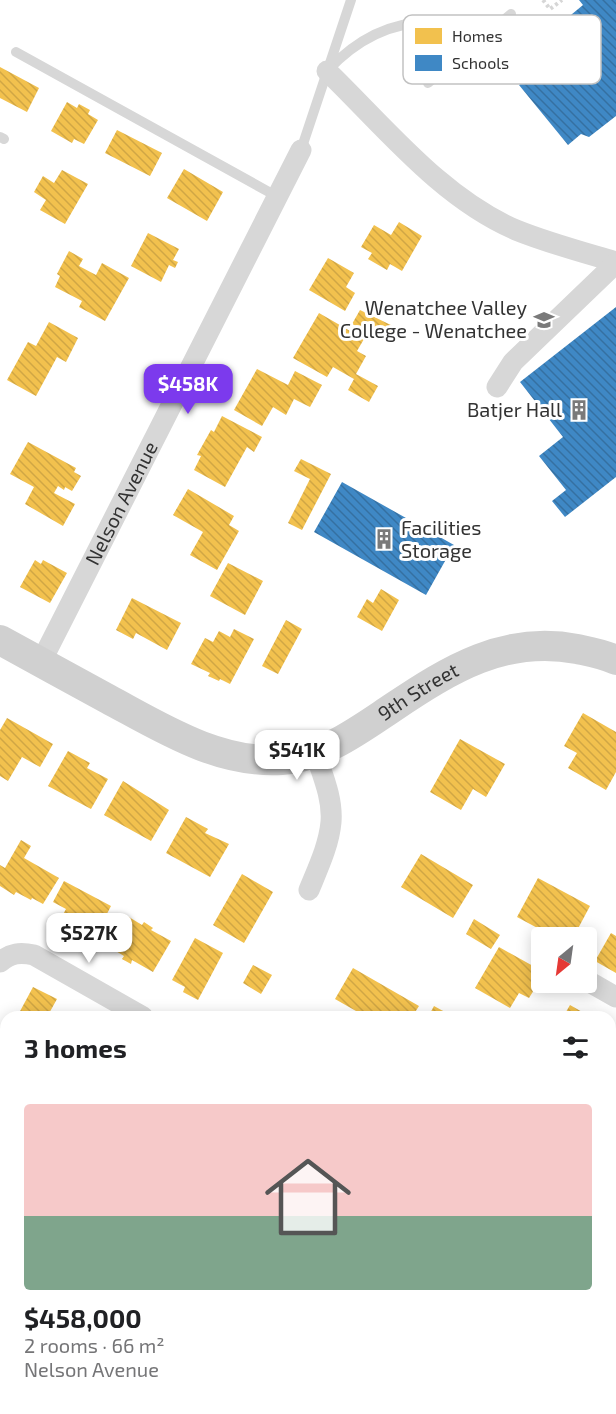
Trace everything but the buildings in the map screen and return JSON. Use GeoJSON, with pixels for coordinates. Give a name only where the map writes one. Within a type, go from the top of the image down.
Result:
{"type":"FeatureCollection","features":[{"type":"Feature","properties":{"kind":"street"},"geometry":{"type":"LineString","coordinates":[[327,71],[410,156],[471,204],[514,229],[616,263],[513,362],[497,387]]}},
{"type":"Feature","properties":{"kind":"street","name":"Nelson Avenue"},"geometry":{"type":"LineString","coordinates":[[40,662],[302,150]]}},
{"type":"Feature","properties":{"kind":"street","name":"9th Street"},"geometry":{"type":"LineString","coordinates":[[0,640],[203,748],[251,759],[282,760],[315,752],[344,739],[418,690],[462,665],[508,648],[552,644],[604,655],[616,660]]}},
{"type":"Feature","properties":{"kind":"street"},"geometry":{"type":"LineString","coordinates":[[309,890],[322,857],[331,820],[329,795],[315,752]]}},
{"type":"Feature","properties":{"kind":"street"},"geometry":{"type":"LineString","coordinates":[[0,962],[21,952],[34,955],[132,1011]]}},
{"type":"Feature","properties":{"kind":"street"},"geometry":{"type":"LineString","coordinates":[[597,986],[616,997]]}},
{"type":"Feature","properties":{"kind":"lane"},"geometry":{"type":"LineString","coordinates":[[302,150],[351,0]]}},
{"type":"Feature","properties":{"kind":"lane"},"geometry":{"type":"LineString","coordinates":[[327,71],[358,43],[377,33],[403,25]]}},
{"type":"Feature","properties":{"kind":"lane"},"geometry":{"type":"LineString","coordinates":[[16,52],[278,197]]}},
{"type":"Feature","properties":{"kind":"path"},"geometry":{"type":"LineString","coordinates":[[543,0],[550,9],[562,0]]}},
{"type":"Feature","properties":{"kind":"place","name":"Wenatchee Valley College - Wenatchee"},"geometry":{"type":"Point","coordinates":[544,320]}},
{"type":"Feature","properties":{"kind":"place","name":"Batjer Hall"},"geometry":{"type":"Point","coordinates":[579,410]}},
{"type":"Feature","properties":{"kind":"place","name":"Facilities Storage"},"geometry":{"type":"Point","coordinates":[384,539]}}]}
